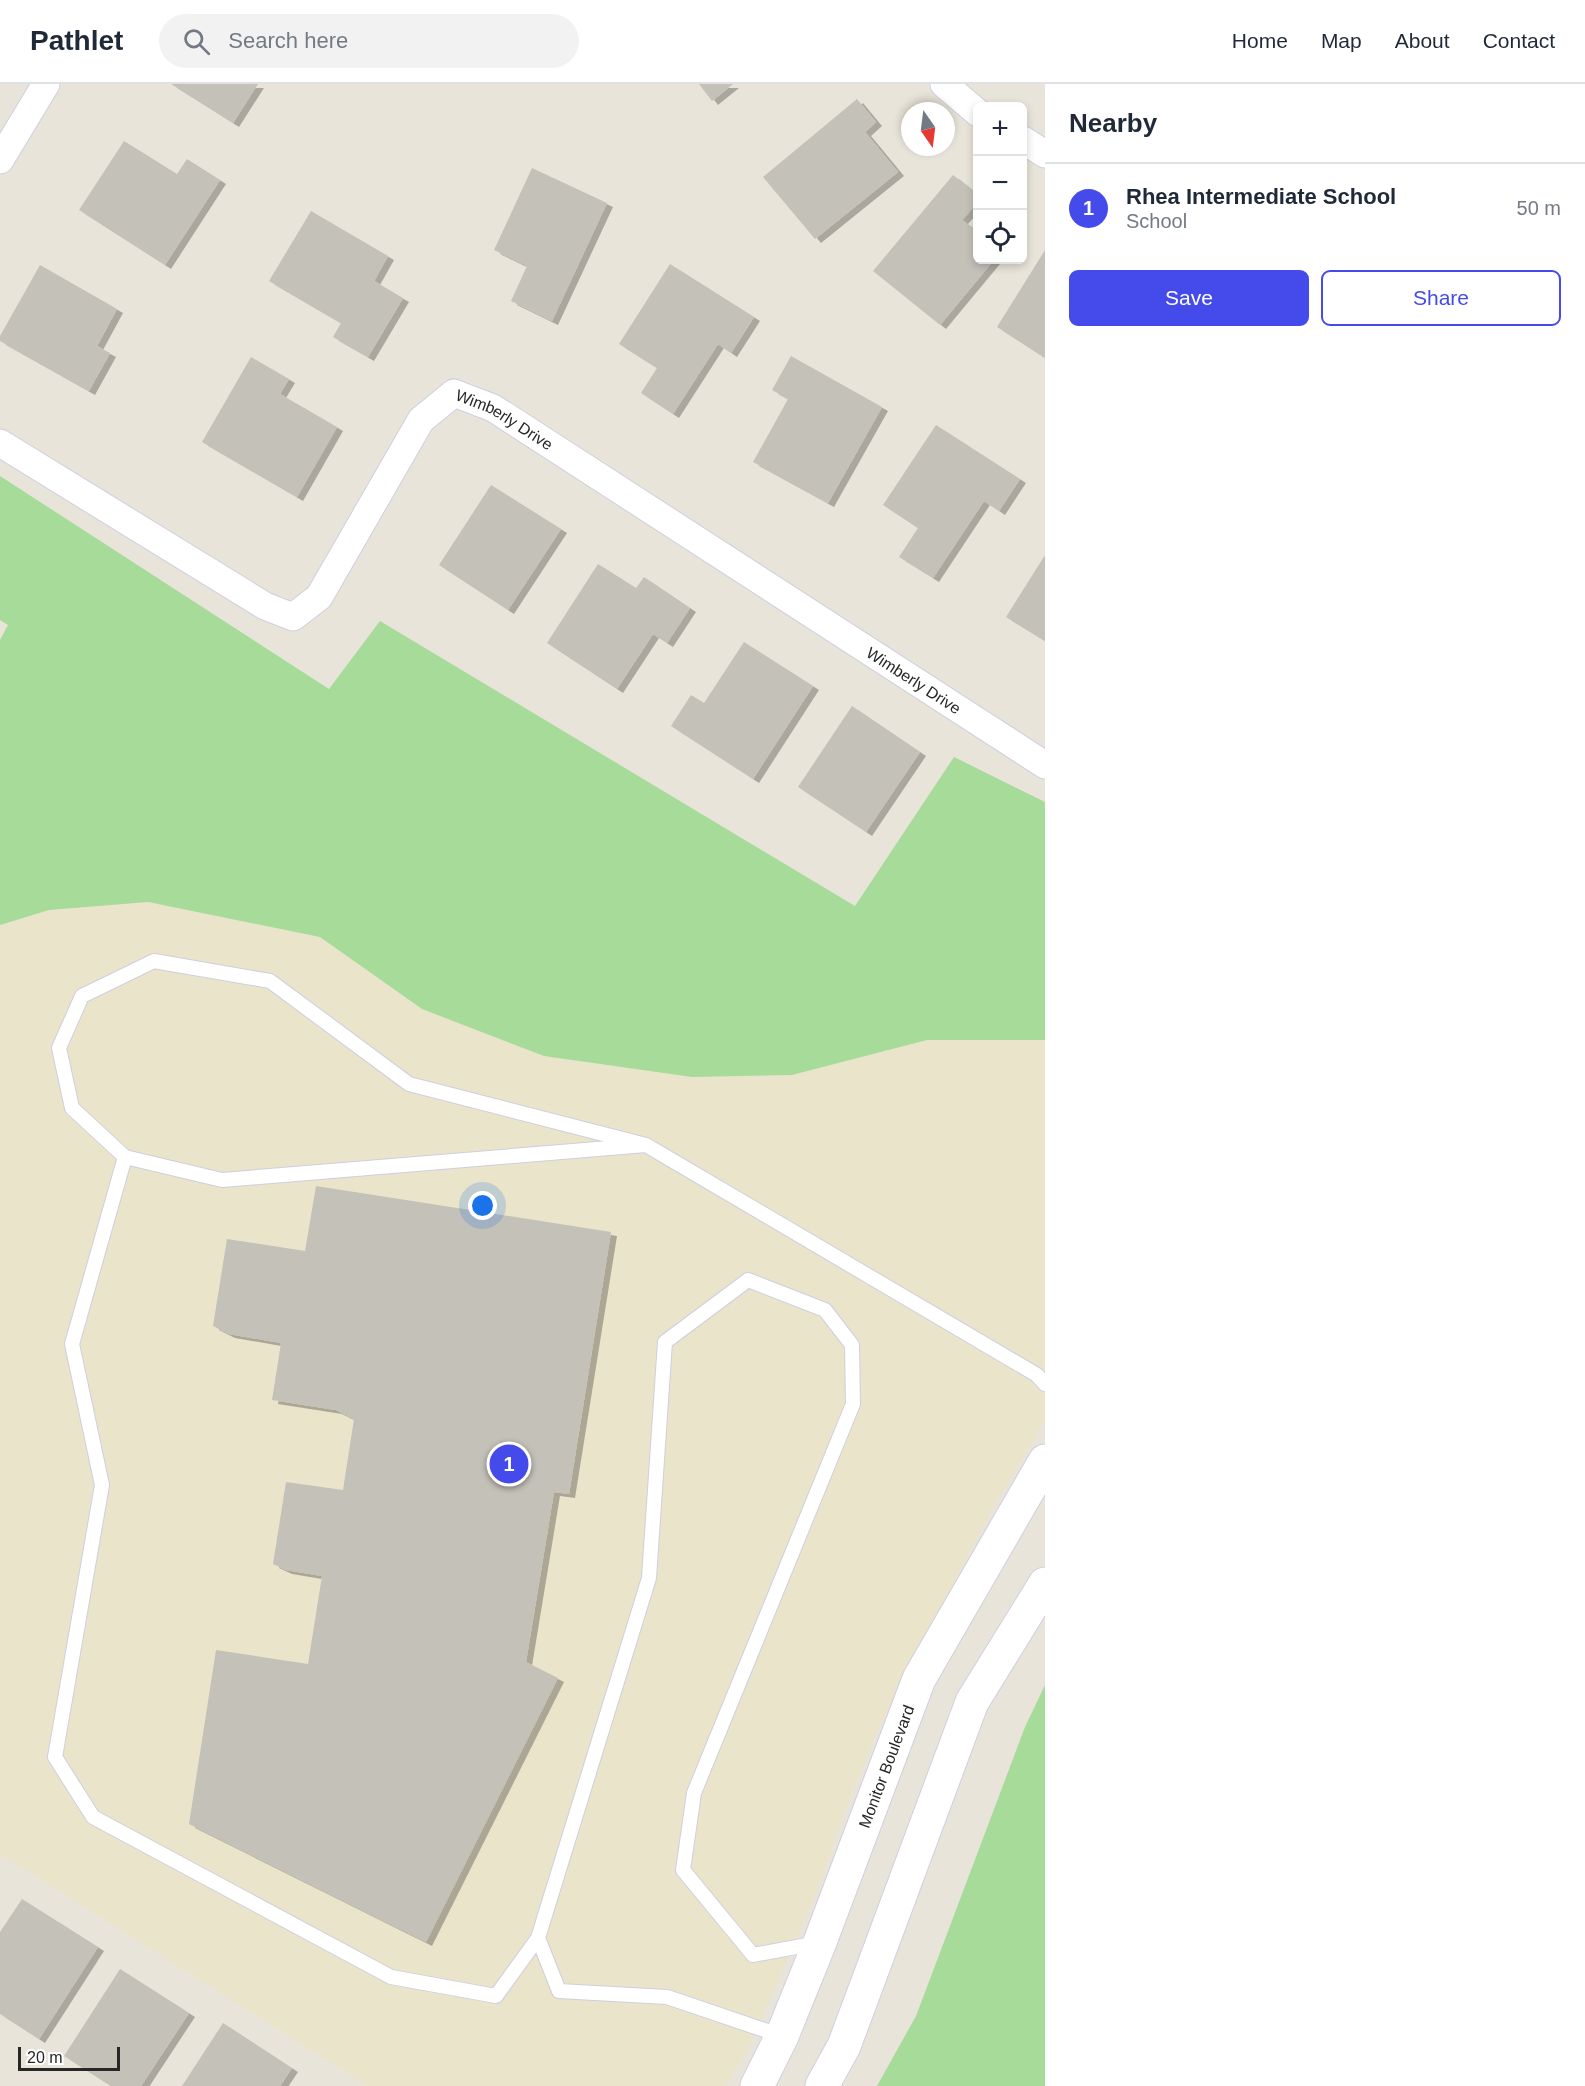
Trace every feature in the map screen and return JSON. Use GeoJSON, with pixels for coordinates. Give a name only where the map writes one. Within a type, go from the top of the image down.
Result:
{"type":"FeatureCollection","features":[{"type":"Feature","properties":{"kind":"street"},"geometry":{"type":"LineString","coordinates":[[0,160],[46,84]]}},
{"type":"Feature","properties":{"kind":"street"},"geometry":{"type":"LineString","coordinates":[[944,84],[973,109]]}},
{"type":"Feature","properties":{"kind":"street"},"geometry":{"type":"LineString","coordinates":[[1027,143],[1045,154]]}},
{"type":"Feature","properties":{"kind":"street","name":"Wimberly Drive"},"geometry":{"type":"LineString","coordinates":[[0,443],[265,606],[293,617],[319,597],[421,420],[454,393],[493,408],[1045,765]]}},
{"type":"Feature","properties":{"kind":"street","name":"Monitor Boulevard"},"geometry":{"type":"LineString","coordinates":[[758,2086],[782,2036],[820,1942],[919,1678],[1045,1461]]}},
{"type":"Feature","properties":{"kind":"street"},"geometry":{"type":"LineString","coordinates":[[822,2086],[844,2046],[972,1702],[1045,1584]]}},
{"type":"Feature","properties":{"kind":"lane"},"geometry":{"type":"LineString","coordinates":[[646,1145],[222,1180],[125,1157],[72,1108],[58,1048],[82,996],[154,962],[270,981],[409,1084],[646,1145],[1037,1375],[1045,1384]]}},
{"type":"Feature","properties":{"kind":"lane"},"geometry":{"type":"LineString","coordinates":[[125,1157],[72,1344],[102,1485],[55,1757],[93,1817],[391,1977],[496,1996],[538,1938],[650,1578],[665,1342],[748,1280],[825,1310],[852,1345],[853,1404],[694,1793],[683,1870],[753,1955],[820,1942]]}},
{"type":"Feature","properties":{"kind":"lane"},"geometry":{"type":"LineString","coordinates":[[538,1938],[559,1991],[667,1997],[782,2036]]}},
{"type":"Feature","properties":{"kind":"shaded area"},"geometry":{"type":"Polygon","coordinates":[[[148,902],[320,937],[422,1009],[544,1056],[692,1077],[792,1075],[927,1040],[1045,1040],[1045,1421],[993,1507],[878,1728],[845,1811],[818,1889],[748,2049],[726,2086],[368,2086],[0,1854],[0,925],[49,910],[148,902]]]}},
{"type":"Feature","properties":{"kind":"green space"},"geometry":{"type":"Polygon","coordinates":[[[0,476],[329,689],[380,621],[855,906],[954,757],[1045,802],[1045,1040],[927,1040],[792,1075],[692,1077],[544,1056],[422,1009],[320,937],[148,902],[49,910],[0,925],[0,640],[8,625],[0,620],[0,476]]]}},
{"type":"Feature","properties":{"kind":"green space"},"geometry":{"type":"Polygon","coordinates":[[[1045,1685],[1045,2086],[877,2086],[916,2016],[1025,1727],[1045,1685]]]}},
{"type":"Feature","properties":{"kind":"building"},"geometry":{"type":"Polygon","coordinates":[[[171,84],[258,84],[233,123],[171,84]]]}},
{"type":"Feature","properties":{"kind":"building"},"geometry":{"type":"Polygon","coordinates":[[[699,84],[733,84],[712,101],[699,84]]]}},
{"type":"Feature","properties":{"kind":"building"},"geometry":{"type":"Polygon","coordinates":[[[857,99],[876,122],[865,132],[898,172],[815,239],[763,177],[857,99]]]}},
{"type":"Feature","properties":{"kind":"building"},"geometry":{"type":"Polygon","coordinates":[[[124,141],[177,174],[187,159],[220,180],[165,265],[79,210],[124,141]]]}},
{"type":"Feature","properties":{"kind":"building"},"geometry":{"type":"Polygon","coordinates":[[[532,168],[607,203],[552,321],[511,301],[527,266],[494,250],[532,168]]]}},
{"type":"Feature","properties":{"kind":"building"},"geometry":{"type":"Polygon","coordinates":[[[953,175],[973,191],[973,208],[962,220],[973,228],[973,264],[991,264],[940,325],[873,271],[953,175]]]}},
{"type":"Feature","properties":{"kind":"building"},"geometry":{"type":"Polygon","coordinates":[[[311,211],[388,256],[374,281],[403,298],[368,357],[333,337],[341,323],[269,281],[311,211]]]}},
{"type":"Feature","properties":{"kind":"building"},"geometry":{"type":"Polygon","coordinates":[[[1045,250],[1045,358],[997,327],[1045,250]]]}},
{"type":"Feature","properties":{"kind":"building"},"geometry":{"type":"Polygon","coordinates":[[[670,264],[754,317],[731,353],[718,344],[673,414],[641,393],[657,368],[619,344],[670,264]]]}},
{"type":"Feature","properties":{"kind":"building"},"geometry":{"type":"Polygon","coordinates":[[[40,265],[117,309],[97,346],[110,353],[89,391],[0,341],[0,336],[40,265]]]}},
{"type":"Feature","properties":{"kind":"building"},"geometry":{"type":"Polygon","coordinates":[[[791,356],[882,407],[828,503],[753,462],[788,399],[772,390],[791,356]]]}},
{"type":"Feature","properties":{"kind":"building"},"geometry":{"type":"Polygon","coordinates":[[[251,357],[289,379],[280,394],[337,427],[297,497],[202,442],[251,357]]]}},
{"type":"Feature","properties":{"kind":"building"},"geometry":{"type":"Polygon","coordinates":[[[936,425],[1020,479],[999,511],[984,501],[933,578],[899,557],[918,528],[883,505],[936,425]]]}},
{"type":"Feature","properties":{"kind":"building"},"geometry":{"type":"Polygon","coordinates":[[[491,485],[561,529],[508,610],[439,565],[491,485]]]}},
{"type":"Feature","properties":{"kind":"building"},"geometry":{"type":"Polygon","coordinates":[[[1045,555],[1045,641],[1006,617],[1045,555]]]}},
{"type":"Feature","properties":{"kind":"building"},"geometry":{"type":"Polygon","coordinates":[[[598,564],[636,588],[644,577],[690,608],[667,643],[653,634],[617,689],[547,643],[598,564]]]}},
{"type":"Feature","properties":{"kind":"building"},"geometry":{"type":"Polygon","coordinates":[[[744,642],[813,686],[753,779],[671,726],[691,695],[704,703],[744,642]]]}},
{"type":"Feature","properties":{"kind":"building"},"geometry":{"type":"Polygon","coordinates":[[[852,706],[920,752],[866,832],[798,787],[852,706]]]}},
{"type":"Feature","properties":{"kind":"building"},"geometry":{"type":"Polygon","coordinates":[[[316,1186],[611,1232],[569,1494],[554,1492],[526,1662],[558,1678],[426,1942],[189,1824],[216,1650],[308,1664],[322,1576],[286,1570],[273,1564],[286,1482],[343,1490],[354,1419],[336,1410],[272,1400],[281,1343],[229,1334],[213,1326],[227,1239],[305,1251],[316,1186]]]}},
{"type":"Feature","properties":{"kind":"building"},"geometry":{"type":"Polygon","coordinates":[[[22,1899],[98,1947],[39,2039],[0,2014],[0,1932],[22,1899]]]}},
{"type":"Feature","properties":{"kind":"building"},"geometry":{"type":"Polygon","coordinates":[[[120,1969],[189,2013],[141,2086],[111,2086],[64,2056],[120,1969]]]}},
{"type":"Feature","properties":{"kind":"building"},"geometry":{"type":"Polygon","coordinates":[[[223,2023],[292,2068],[280,2086],[182,2086],[223,2023]]]}},
{"type":"Feature","properties":{"kind":"place","name":"Rhea Intermediate School"},"geometry":{"type":"Point","coordinates":[509,1464]}}]}
